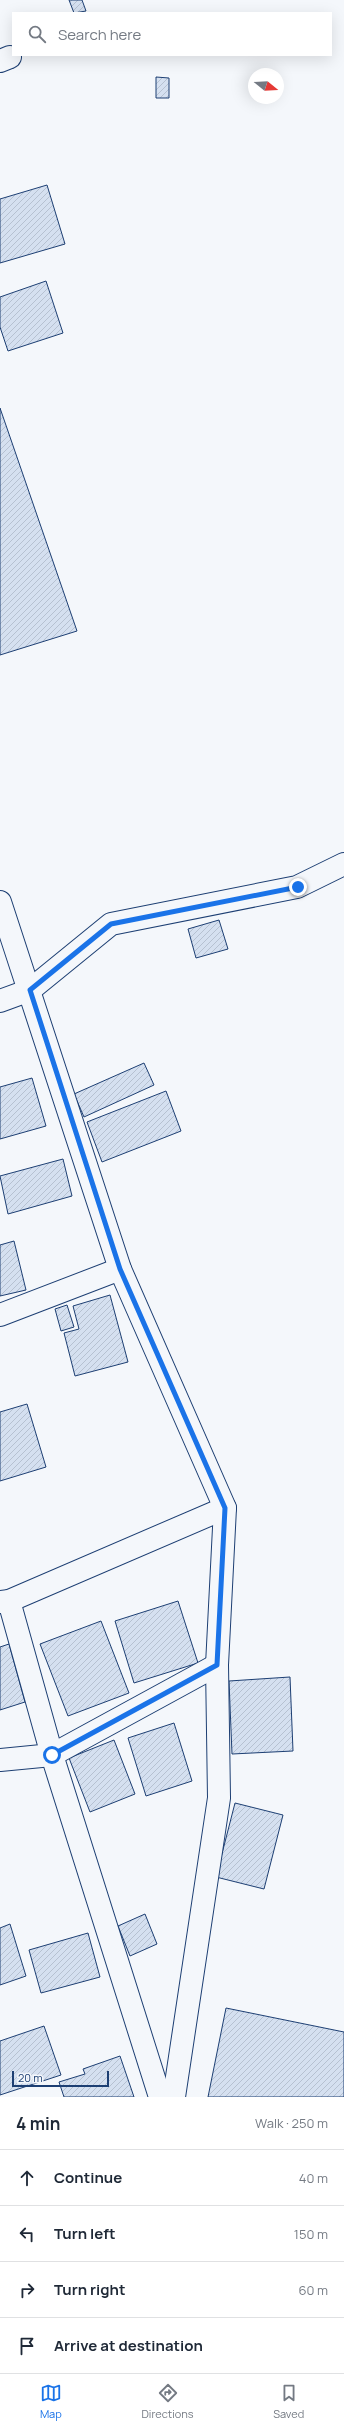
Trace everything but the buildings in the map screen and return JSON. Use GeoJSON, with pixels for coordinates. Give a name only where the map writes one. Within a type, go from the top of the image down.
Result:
{"type":"FeatureCollection","features":[{"type":"Feature","properties":{"kind":"street"},"geometry":{"type":"LineString","coordinates":[[0,1001],[30,990],[111,924],[298,887],[344,864]]}},
{"type":"Feature","properties":{"kind":"street"},"geometry":{"type":"LineString","coordinates":[[0,902],[120,1269],[225,1508],[217,1665],[219,1798],[174,2097]]}},
{"type":"Feature","properties":{"kind":"street"},"geometry":{"type":"LineString","coordinates":[[0,1315],[120,1269]]}},
{"type":"Feature","properties":{"kind":"street"},"geometry":{"type":"LineString","coordinates":[[160,2097],[5,1602],[225,1508]]}},
{"type":"Feature","properties":{"kind":"street"},"geometry":{"type":"LineString","coordinates":[[0,1760],[52,1755],[217,1665]]}},
{"type":"Feature","properties":{"kind":"route"},"geometry":{"type":"LineString","coordinates":[[52,1755],[217,1665],[225,1508],[120,1269],[30,990],[111,924],[298,887]]}}]}
